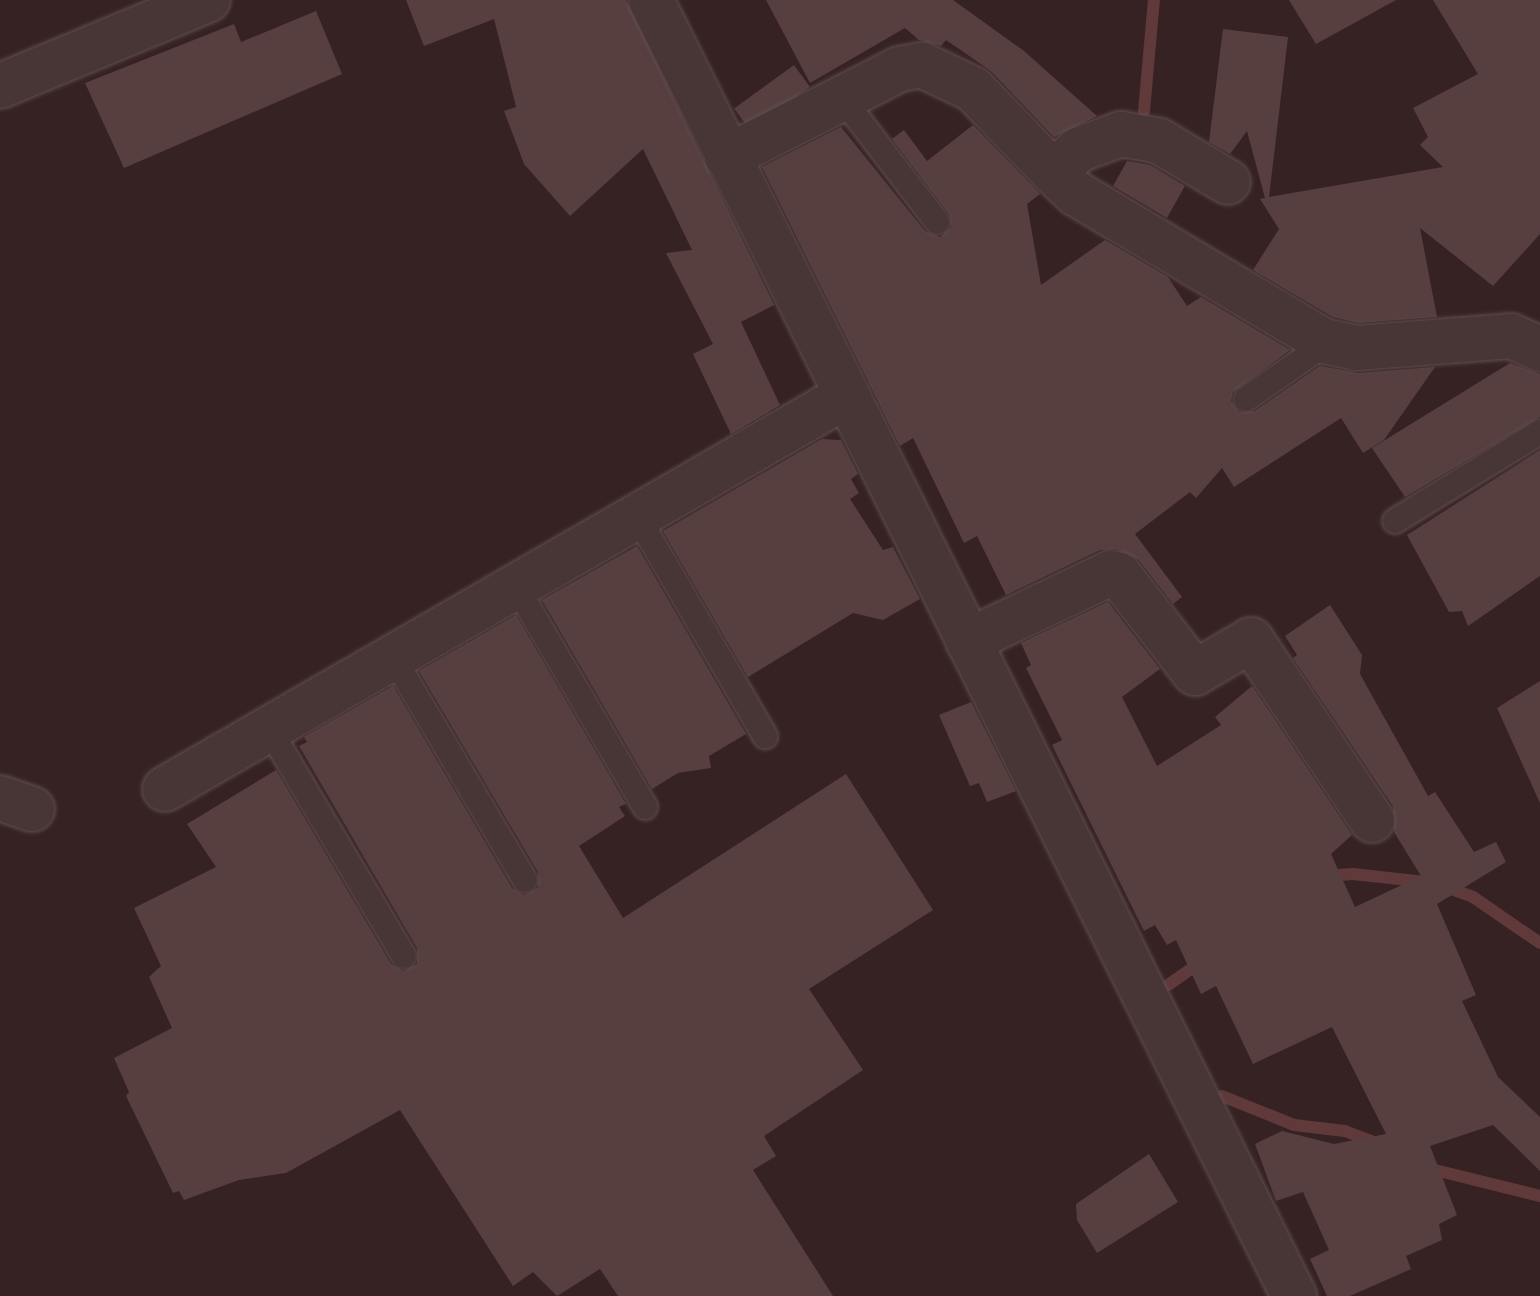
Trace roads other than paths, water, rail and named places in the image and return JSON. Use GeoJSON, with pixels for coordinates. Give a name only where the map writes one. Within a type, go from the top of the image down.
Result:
{"type":"FeatureCollection","features":[{"type":"Feature","properties":{"kind":"street"},"geometry":{"type":"LineString","coordinates":[[0,86],[208,0]]}},
{"type":"Feature","properties":{"kind":"street"},"geometry":{"type":"LineString","coordinates":[[651,0],[1294,1296]]}},
{"type":"Feature","properties":{"kind":"street"},"geometry":{"type":"LineString","coordinates":[[727,157],[900,69],[922,65],[973,89],[1077,194],[1328,342],[1356,348],[1511,336],[1540,349]]}},
{"type":"Feature","properties":{"kind":"street"},"geometry":{"type":"LineString","coordinates":[[1053,172],[1078,150],[1121,134],[1159,141],[1228,182]]}},
{"type":"Feature","properties":{"kind":"street"},"geometry":{"type":"LineString","coordinates":[[165,789],[846,396]]}},
{"type":"Feature","properties":{"kind":"street"},"geometry":{"type":"LineString","coordinates":[[968,641],[1111,573],[1119,575],[1195,673],[1251,640],[1372,820]]}},
{"type":"Feature","properties":{"kind":"lane"},"geometry":{"type":"LineString","coordinates":[[842,98],[937,222]]}},
{"type":"Feature","properties":{"kind":"lane"},"geometry":{"type":"LineString","coordinates":[[1246,399],[1328,342]]}},
{"type":"Feature","properties":{"kind":"lane"},"geometry":{"type":"LineString","coordinates":[[1395,521],[1540,432]]}},
{"type":"Feature","properties":{"kind":"lane"},"geometry":{"type":"LineString","coordinates":[[637,516],[765,736]]}},
{"type":"Feature","properties":{"kind":"lane"},"geometry":{"type":"LineString","coordinates":[[516,586],[645,807]]}},
{"type":"Feature","properties":{"kind":"lane"},"geometry":{"type":"LineString","coordinates":[[393,657],[525,880]]}},
{"type":"Feature","properties":{"kind":"lane"},"geometry":{"type":"LineString","coordinates":[[269,729],[404,956]]}},
{"type":"Feature","properties":{"kind":"waterway"},"geometry":{"type":"LineString","coordinates":[[1144,111],[1154,0]]}},
{"type":"Feature","properties":{"kind":"waterway"},"geometry":{"type":"LineString","coordinates":[[1324,876],[1353,874],[1425,882]]}},
{"type":"Feature","properties":{"kind":"waterway"},"geometry":{"type":"LineString","coordinates":[[1443,886],[1473,897],[1540,943]]}},
{"type":"Feature","properties":{"kind":"waterway"},"geometry":{"type":"LineString","coordinates":[[1168,985],[1201,962]]}},
{"type":"Feature","properties":{"kind":"waterway"},"geometry":{"type":"LineString","coordinates":[[1222,1096],[1294,1125],[1345,1131],[1379,1144]]}},
{"type":"Feature","properties":{"kind":"waterway"},"geometry":{"type":"LineString","coordinates":[[1427,1168],[1540,1196]]}}]}
